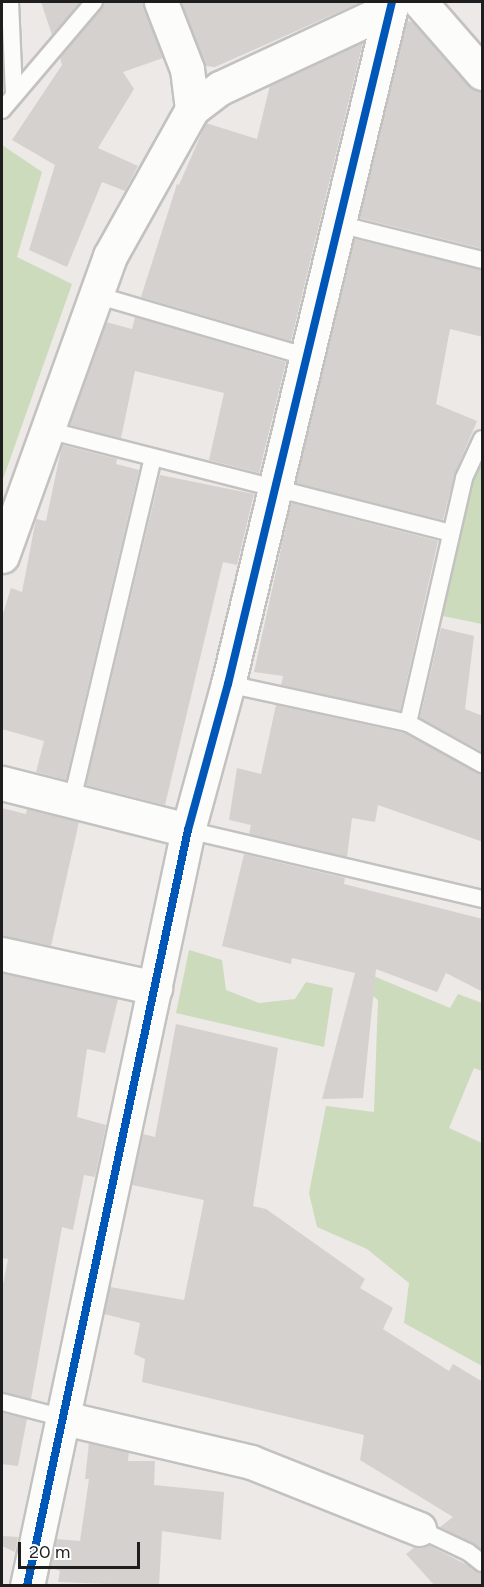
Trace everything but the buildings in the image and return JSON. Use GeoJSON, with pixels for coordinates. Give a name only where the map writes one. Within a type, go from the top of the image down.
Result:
{"type":"FeatureCollection","features":[{"type":"Feature","properties":{"kind":"street"},"geometry":{"type":"LineString","coordinates":[[161,2],[187,69],[192,109]]}},
{"type":"Feature","properties":{"kind":"street"},"geometry":{"type":"LineString","coordinates":[[420,2],[483,73]]}},
{"type":"Feature","properties":{"kind":"street"},"geometry":{"type":"LineString","coordinates":[[2,556],[110,256],[192,109],[220,88],[390,6]]}},
{"type":"Feature","properties":{"kind":"street"},"geometry":{"type":"LineString","coordinates":[[27,1586],[188,830],[228,684],[276,489],[390,6]]}},
{"type":"Feature","properties":{"kind":"street"},"geometry":{"type":"LineString","coordinates":[[2,783],[188,830]]}},
{"type":"Feature","properties":{"kind":"street"},"geometry":{"type":"LineString","coordinates":[[2,954],[155,988]]}},
{"type":"Feature","properties":{"kind":"street"},"geometry":{"type":"LineString","coordinates":[[64,1418],[251,1462],[419,1529]]}},
{"type":"Feature","properties":{"kind":"lane"},"geometry":{"type":"LineString","coordinates":[[10,2],[14,93]]}},
{"type":"Feature","properties":{"kind":"lane"},"geometry":{"type":"LineString","coordinates":[[2,110],[14,93],[94,2]]}},
{"type":"Feature","properties":{"kind":"lane"},"geometry":{"type":"LineString","coordinates":[[338,224],[483,260]]}},
{"type":"Feature","properties":{"kind":"lane"},"geometry":{"type":"LineString","coordinates":[[96,295],[308,357]]}},
{"type":"Feature","properties":{"kind":"lane"},"geometry":{"type":"LineString","coordinates":[[47,430],[451,533]]}},
{"type":"Feature","properties":{"kind":"lane"},"geometry":{"type":"LineString","coordinates":[[408,723],[464,478],[483,439]]}},
{"type":"Feature","properties":{"kind":"lane"},"geometry":{"type":"LineString","coordinates":[[72,800],[153,457]]}},
{"type":"Feature","properties":{"kind":"lane"},"geometry":{"type":"LineString","coordinates":[[228,684],[408,723],[483,764]]}},
{"type":"Feature","properties":{"kind":"lane"},"geometry":{"type":"LineString","coordinates":[[188,830],[483,899]]}},
{"type":"Feature","properties":{"kind":"lane"},"geometry":{"type":"LineString","coordinates":[[2,1402],[64,1418]]}},
{"type":"Feature","properties":{"kind":"lane"},"geometry":{"type":"LineString","coordinates":[[419,1529],[468,1552],[483,1563]]}},
{"type":"Feature","properties":{"kind":"green space"},"geometry":{"type":"Polygon","coordinates":[[[2,145],[42,172],[17,257],[72,284],[3,479],[2,145]]]}},
{"type":"Feature","properties":{"kind":"green space"},"geometry":{"type":"Polygon","coordinates":[[[482,453],[482,624],[443,616],[470,478],[482,453]]]}},
{"type":"Feature","properties":{"kind":"green space"},"geometry":{"type":"Polygon","coordinates":[[[189,950],[222,960],[226,990],[259,1003],[295,999],[306,982],[333,988],[324,1047],[176,1013],[189,950]]]}},
{"type":"Feature","properties":{"kind":"green space"},"geometry":{"type":"Polygon","coordinates":[[[359,970],[450,1008],[458,994],[482,1003],[482,1071],[474,1068],[449,1128],[482,1143],[482,1366],[404,1323],[409,1283],[367,1249],[317,1227],[309,1193],[326,1106],[374,1112],[378,1000],[358,984],[359,970]]]}},
{"type":"Feature","properties":{"kind":"cycle path"},"geometry":{"type":"LineString","coordinates":[[27,1586],[188,830],[228,684],[392,2]]}}]}
